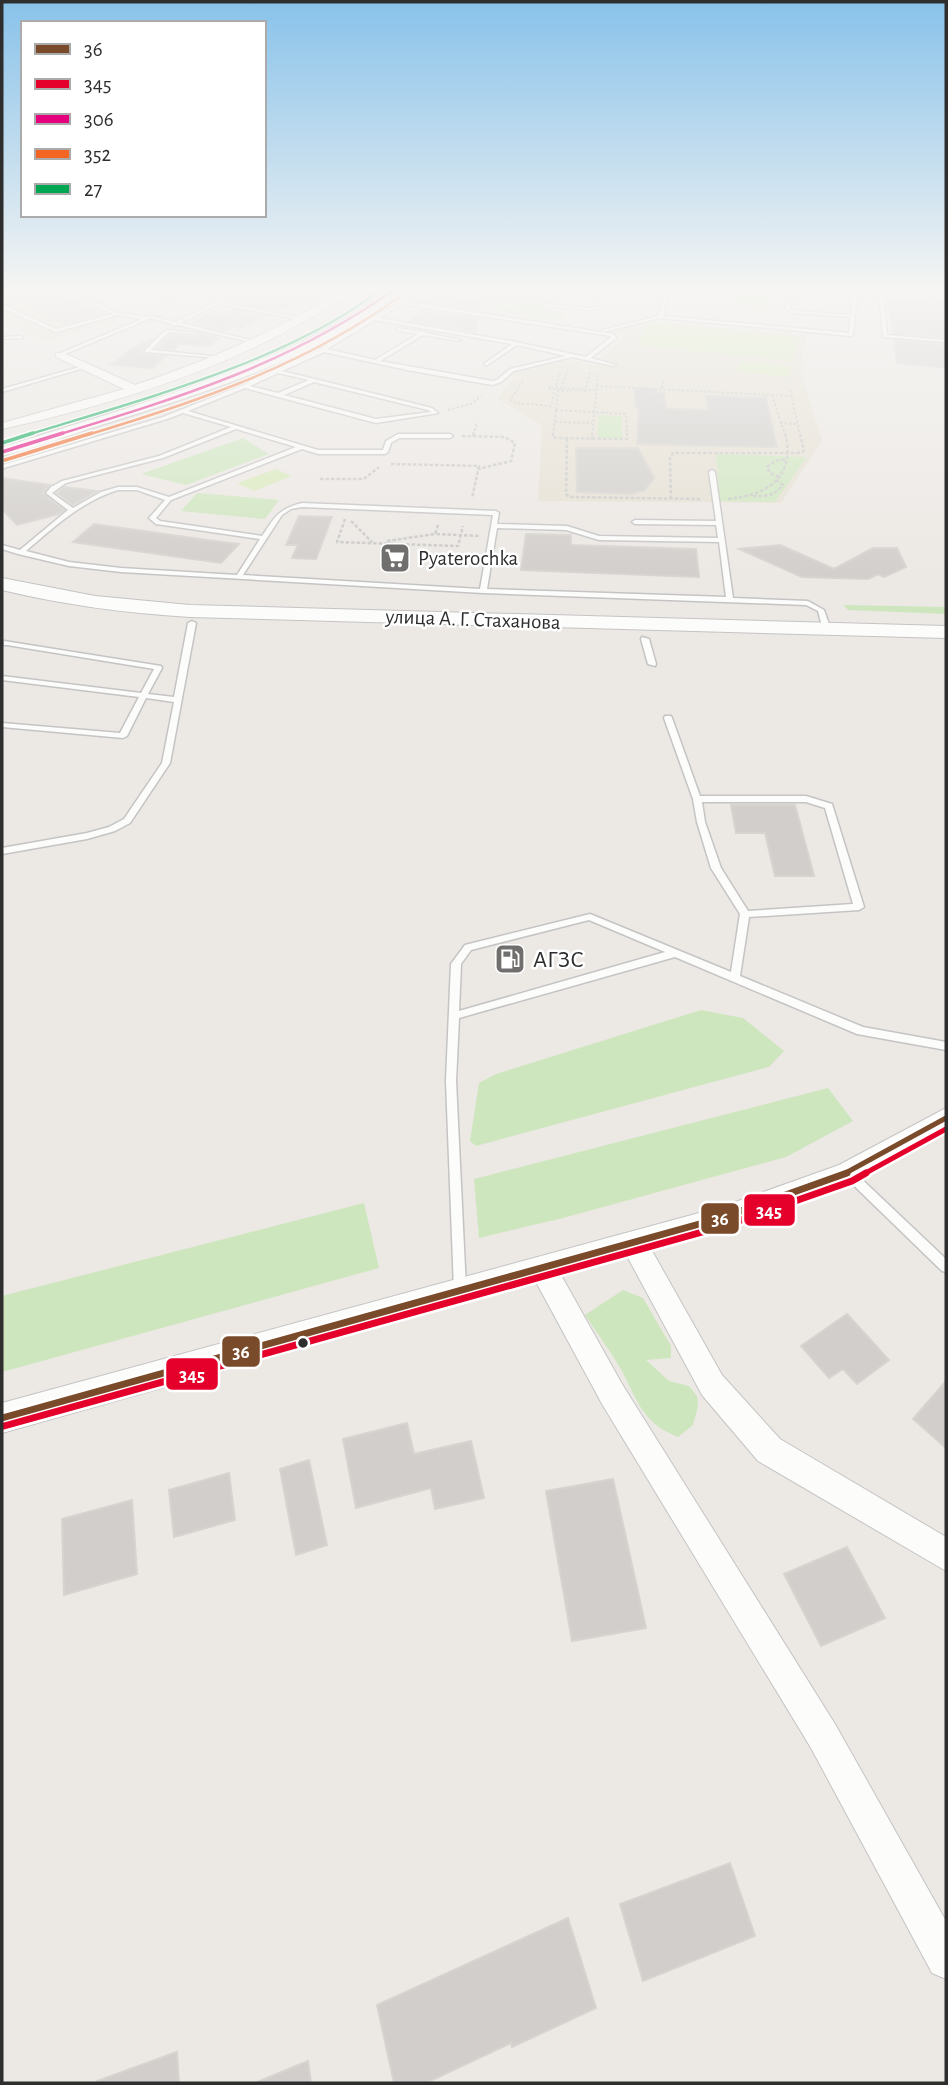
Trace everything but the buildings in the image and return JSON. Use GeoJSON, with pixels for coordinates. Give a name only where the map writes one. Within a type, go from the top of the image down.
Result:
{"type":"FeatureCollection","features":[{"type":"Feature","properties":{"kind":"main road","name":"улица А. Г. Стаханова"},"geometry":{"type":"LineString","coordinates":[[2,584],[46,596],[170,609],[946,632]]}},
{"type":"Feature","properties":{"kind":"main road","name":"улица А. Г. Стаханова"},"geometry":{"type":"LineString","coordinates":[[2,601],[26,608],[145,621],[946,648]]}},
{"type":"Feature","properties":{"kind":"street"},"geometry":{"type":"LineString","coordinates":[[126,385],[132,388]]}},
{"type":"Feature","properties":{"kind":"street"},"geometry":{"type":"LineString","coordinates":[[2,426],[140,385]]}},
{"type":"Feature","properties":{"kind":"street"},"geometry":{"type":"LineString","coordinates":[[2,438],[176,385]]}},
{"type":"Feature","properties":{"kind":"street"},"geometry":{"type":"LineString","coordinates":[[2,452],[208,385]]}},
{"type":"Feature","properties":{"kind":"street"},"geometry":{"type":"LineString","coordinates":[[2,1418],[721,1218],[848,1173],[946,1118]]}},
{"type":"Feature","properties":{"kind":"street"},"geometry":{"type":"LineString","coordinates":[[634,1243],[712,1385],[769,1450],[946,1555]]}},
{"type":"Feature","properties":{"kind":"street"},"geometry":{"type":"LineString","coordinates":[[542,1267],[612,1394],[824,1736],[946,1959]]}},
{"type":"Feature","properties":{"kind":"lane"},"geometry":{"type":"LineString","coordinates":[[2,391],[22,385]]}},
{"type":"Feature","properties":{"kind":"lane"},"geometry":{"type":"LineString","coordinates":[[279,396],[302,385]]}},
{"type":"Feature","properties":{"kind":"lane"},"geometry":{"type":"LineString","coordinates":[[335,385],[430,409],[435,413]]}},
{"type":"Feature","properties":{"kind":"lane"},"geometry":{"type":"LineString","coordinates":[[2,467],[184,411],[245,386],[376,421],[435,413]]}},
{"type":"Feature","properties":{"kind":"lane"},"geometry":{"type":"LineString","coordinates":[[184,411],[318,452],[385,452],[388,442],[398,436],[450,436]]}},
{"type":"Feature","properties":{"kind":"lane"},"geometry":{"type":"LineString","coordinates":[[72,510],[49,493],[53,488],[161,457],[234,428]]}},
{"type":"Feature","properties":{"kind":"lane"},"geometry":{"type":"LineString","coordinates":[[263,538],[153,521],[154,514],[169,499],[301,447]]}},
{"type":"Feature","properties":{"kind":"lane"},"geometry":{"type":"LineString","coordinates":[[712,472],[730,599]]}},
{"type":"Feature","properties":{"kind":"lane"},"geometry":{"type":"LineString","coordinates":[[20,553],[72,510],[109,491],[124,487],[140,489],[169,499]]}},
{"type":"Feature","properties":{"kind":"lane"},"geometry":{"type":"LineString","coordinates":[[240,575],[280,514],[289,508],[302,505],[496,513],[484,591]]}},
{"type":"Feature","properties":{"kind":"lane"},"geometry":{"type":"LineString","coordinates":[[635,522],[719,523]]}},
{"type":"Feature","properties":{"kind":"lane"},"geometry":{"type":"LineString","coordinates":[[495,526],[567,528],[599,538],[721,541]]}},
{"type":"Feature","properties":{"kind":"lane"},"geometry":{"type":"LineString","coordinates":[[2,547],[69,564],[121,570],[484,591],[808,603],[821,610],[827,630]]}},
{"type":"Feature","properties":{"kind":"lane"},"geometry":{"type":"LineString","coordinates":[[2,850],[87,836],[127,821],[166,763],[192,623]]}},
{"type":"Feature","properties":{"kind":"lane"},"geometry":{"type":"LineString","coordinates":[[645,639],[652,664]]}},
{"type":"Feature","properties":{"kind":"lane"},"geometry":{"type":"LineString","coordinates":[[2,725],[123,736],[158,668],[4,641],[4,653]]}},
{"type":"Feature","properties":{"kind":"lane"},"geometry":{"type":"LineString","coordinates":[[2,678],[178,700]]}},
{"type":"Feature","properties":{"kind":"lane"},"geometry":{"type":"LineString","coordinates":[[668,718],[698,799],[701,822],[716,868],[745,914],[735,978]]}},
{"type":"Feature","properties":{"kind":"lane"},"geometry":{"type":"LineString","coordinates":[[698,799],[806,799],[829,806],[859,907],[745,914]]}},
{"type":"Feature","properties":{"kind":"lane"},"geometry":{"type":"LineString","coordinates":[[460,1289],[451,1082],[456,964],[468,947],[590,916],[861,1031],[946,1046]]}},
{"type":"Feature","properties":{"kind":"lane"},"geometry":{"type":"LineString","coordinates":[[454,1016],[676,953]]}},
{"type":"Feature","properties":{"kind":"lane"},"geometry":{"type":"LineString","coordinates":[[848,1173],[946,1267]]}},
{"type":"Feature","properties":{"kind":"path"},"geometry":{"type":"LineString","coordinates":[[435,413],[471,404],[493,385]]}},
{"type":"Feature","properties":{"kind":"path"},"geometry":{"type":"LineString","coordinates":[[520,385],[510,400],[551,406],[557,391]]}},
{"type":"Feature","properties":{"kind":"path"},"geometry":{"type":"LineString","coordinates":[[585,391],[587,385]]}},
{"type":"Feature","properties":{"kind":"path"},"geometry":{"type":"LineString","coordinates":[[543,388],[556,386]]}},
{"type":"Feature","properties":{"kind":"path"},"geometry":{"type":"LineString","coordinates":[[543,388],[556,386]]}},
{"type":"Feature","properties":{"kind":"path"},"geometry":{"type":"LineString","coordinates":[[555,410],[618,411],[628,417],[627,439],[553,438],[556,386]]}},
{"type":"Feature","properties":{"kind":"path"},"geometry":{"type":"LineString","coordinates":[[596,386],[662,387],[791,396]]}},
{"type":"Feature","properties":{"kind":"path"},"geometry":{"type":"LineString","coordinates":[[543,388],[557,391],[595,390],[592,440]]}},
{"type":"Feature","properties":{"kind":"path"},"geometry":{"type":"LineString","coordinates":[[548,388],[557,391]]}},
{"type":"Feature","properties":{"kind":"path"},"geometry":{"type":"LineString","coordinates":[[788,453],[804,451],[790,390]]}},
{"type":"Feature","properties":{"kind":"path"},"geometry":{"type":"LineString","coordinates":[[752,496],[777,478],[786,468],[788,459],[772,395]]}},
{"type":"Feature","properties":{"kind":"path"},"geometry":{"type":"LineString","coordinates":[[473,436],[477,422]]}},
{"type":"Feature","properties":{"kind":"path"},"geometry":{"type":"LineString","coordinates":[[554,422],[592,423]]}},
{"type":"Feature","properties":{"kind":"path"},"geometry":{"type":"LineString","coordinates":[[780,423],[797,424]]}},
{"type":"Feature","properties":{"kind":"path"},"geometry":{"type":"LineString","coordinates":[[450,436],[505,437],[514,443],[511,461],[478,469]]}},
{"type":"Feature","properties":{"kind":"path"},"geometry":{"type":"LineString","coordinates":[[567,439],[566,494],[569,497],[716,499],[769,496],[775,494],[783,485],[767,467],[775,461],[788,459]]}},
{"type":"Feature","properties":{"kind":"path"},"geometry":{"type":"LineString","coordinates":[[320,479],[364,479],[382,464],[479,466],[469,512]]}},
{"type":"Feature","properties":{"kind":"path"},"geometry":{"type":"LineString","coordinates":[[335,506],[372,543]]}},
{"type":"Feature","properties":{"kind":"path"},"geometry":{"type":"LineString","coordinates":[[435,534],[441,510]]}},
{"type":"Feature","properties":{"kind":"path"},"geometry":{"type":"LineString","coordinates":[[346,516],[337,542],[458,546],[461,536]]}},
{"type":"Feature","properties":{"kind":"path"},"geometry":{"type":"LineString","coordinates":[[372,543],[435,534],[493,537]]}},
{"type":"Feature","properties":{"kind":"shaded area"},"geometry":{"type":"Polygon","coordinates":[[[508,385],[805,385],[822,441],[781,503],[538,501],[542,425],[498,399],[508,385]]]}},
{"type":"Feature","properties":{"kind":"green space"},"geometry":{"type":"Polygon","coordinates":[[[598,415],[622,416],[622,439],[598,438],[598,415]]]}},
{"type":"Feature","properties":{"kind":"green space"},"geometry":{"type":"Polygon","coordinates":[[[243,438],[269,454],[186,485],[141,474],[243,438]]]}},
{"type":"Feature","properties":{"kind":"green space"},"geometry":{"type":"Polygon","coordinates":[[[716,454],[807,457],[775,502],[720,501],[716,454]]]}},
{"type":"Feature","properties":{"kind":"green space"},"geometry":{"type":"Polygon","coordinates":[[[276,469],[292,476],[254,491],[237,483],[276,469]]]}},
{"type":"Feature","properties":{"kind":"green space"},"geometry":{"type":"Polygon","coordinates":[[[197,493],[279,500],[265,519],[181,511],[197,493]]]}},
{"type":"Feature","properties":{"kind":"green space"},"geometry":{"type":"Polygon","coordinates":[[[843,605],[946,607],[946,614],[848,610],[843,605]]]}},
{"type":"Feature","properties":{"kind":"green space"},"geometry":{"type":"Polygon","coordinates":[[[701,1010],[743,1018],[784,1051],[769,1067],[476,1146],[470,1141],[479,1083],[496,1074],[701,1010]]]}},
{"type":"Feature","properties":{"kind":"green space"},"geometry":{"type":"Polygon","coordinates":[[[828,1088],[853,1121],[786,1157],[479,1238],[474,1179],[828,1088]]]}},
{"type":"Feature","properties":{"kind":"green space"},"geometry":{"type":"Polygon","coordinates":[[[364,1203],[379,1268],[2,1372],[2,1296],[364,1203]]]}},
{"type":"Feature","properties":{"kind":"green space"},"geometry":{"type":"Polygon","coordinates":[[[623,1290],[643,1298],[671,1346],[671,1358],[646,1360],[669,1381],[689,1386],[697,1396],[698,1406],[693,1425],[678,1437],[655,1424],[641,1408],[615,1360],[585,1315],[623,1290]]]}},
{"type":"Feature","properties":{"kind":"transit line","name":"27"},"geometry":{"type":"LineString","coordinates":[[2,443],[179,385]]}},
{"type":"Feature","properties":{"kind":"transit line","name":"306"},"geometry":{"type":"LineString","coordinates":[[2,452],[210,385]]}},
{"type":"Feature","properties":{"kind":"transit line","name":"352"},"geometry":{"type":"LineString","coordinates":[[5,460],[158,413],[235,385]]}},
{"type":"Feature","properties":{"kind":"transit line","name":"36"},"geometry":{"type":"LineString","coordinates":[[2,1418],[721,1218],[848,1173],[946,1118]]}},
{"type":"Feature","properties":{"kind":"transit line","name":"345"},"geometry":{"type":"LineString","coordinates":[[4,1426],[724,1226],[852,1181],[946,1129]]}},
{"type":"Feature","properties":{"kind":"place","name":"Pyaterochka"},"geometry":{"type":"Point","coordinates":[395,558]}},
{"type":"Feature","properties":{"kind":"place","name":"АГЗС"},"geometry":{"type":"Point","coordinates":[510,959]}}]}
